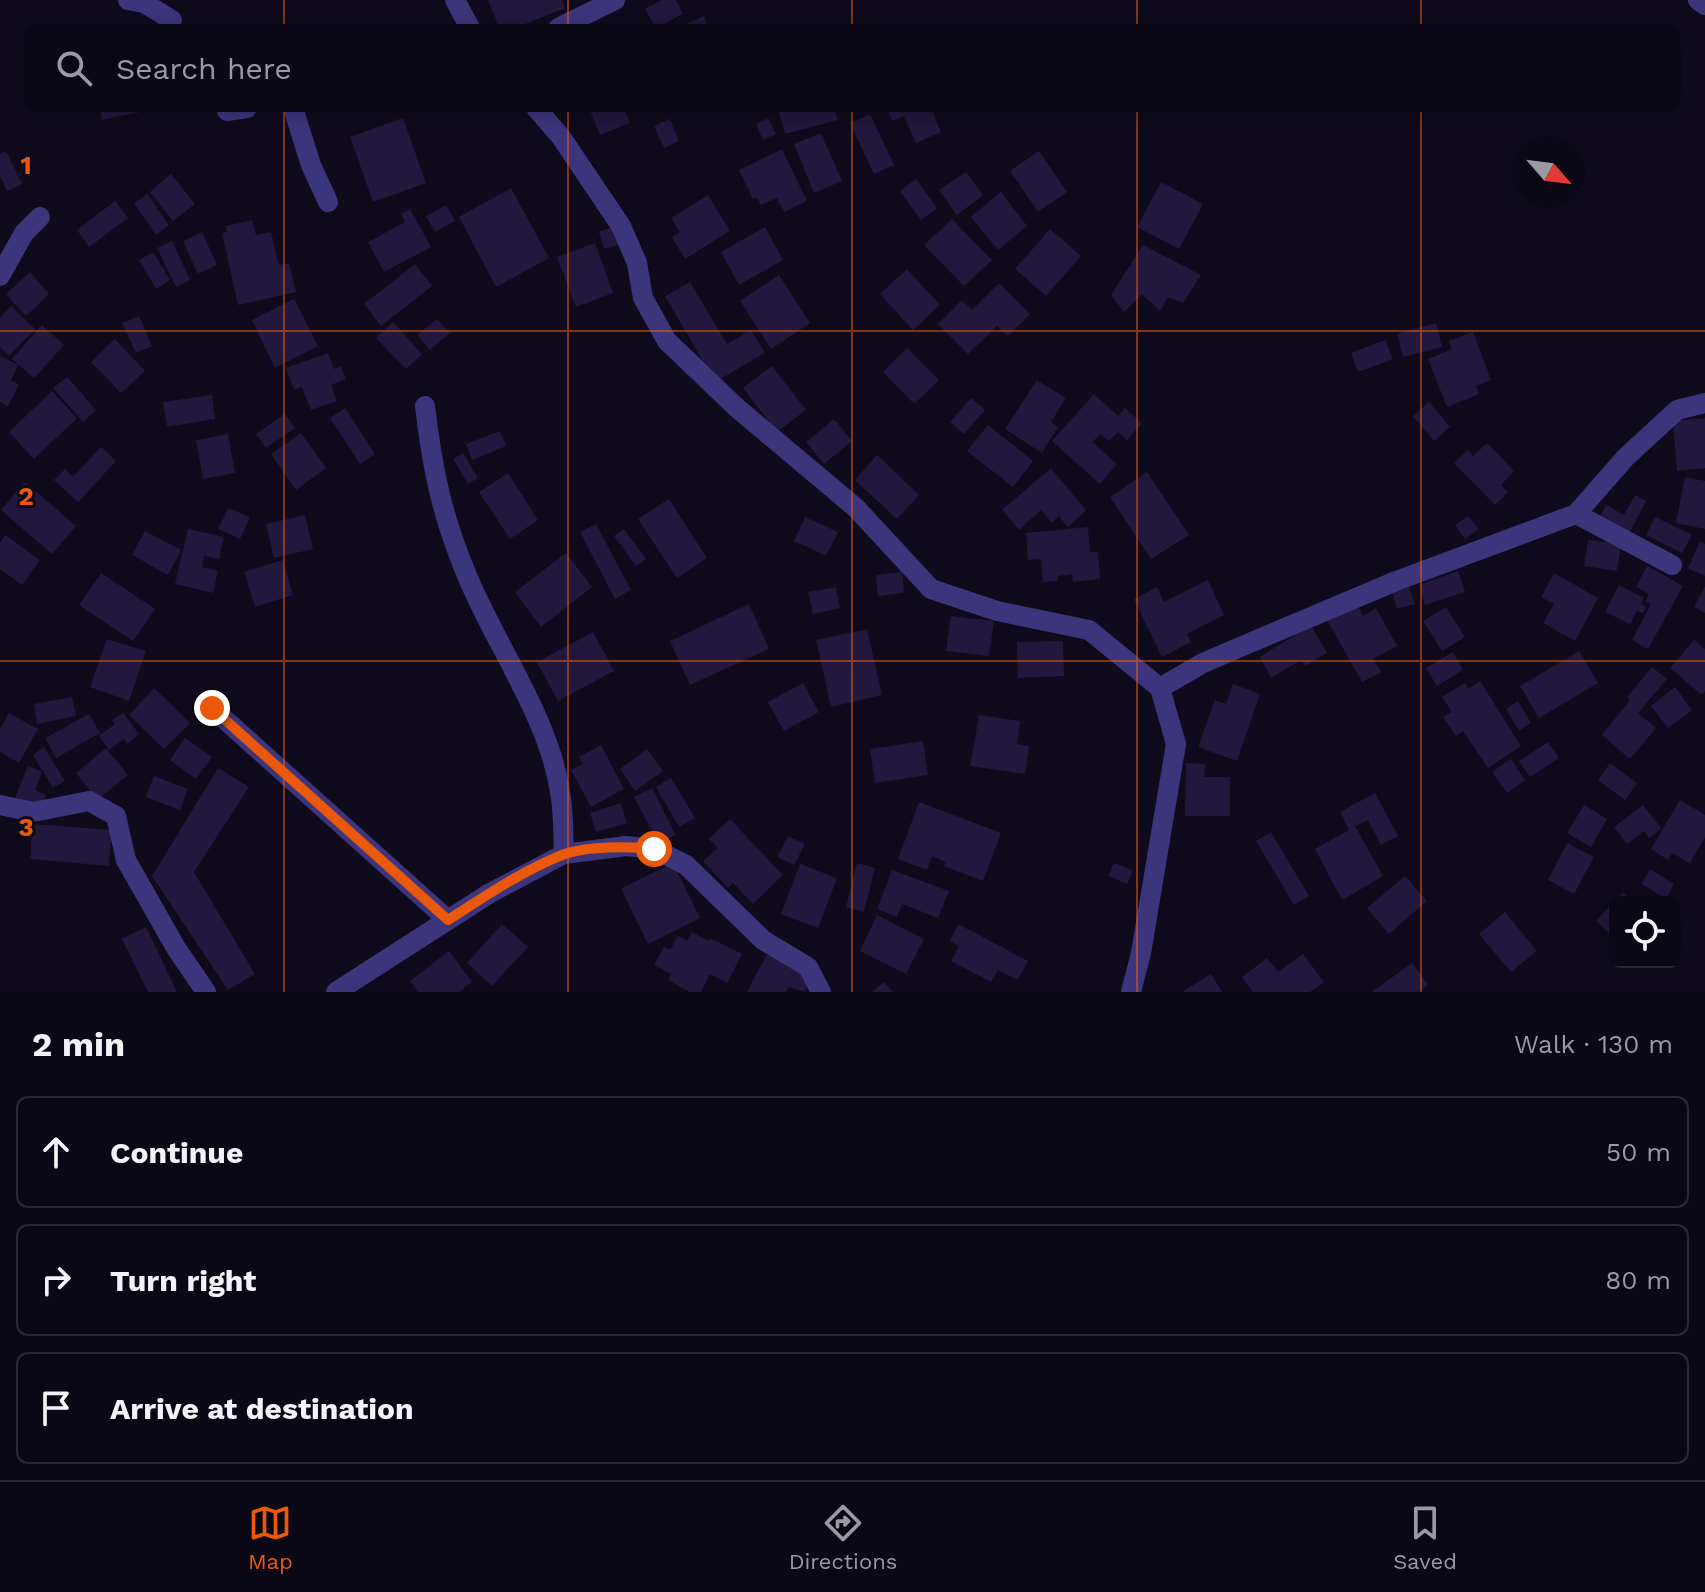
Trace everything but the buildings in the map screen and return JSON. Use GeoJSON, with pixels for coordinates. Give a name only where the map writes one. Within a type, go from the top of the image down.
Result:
{"type":"FeatureCollection","features":[{"type":"Feature","properties":{"kind":"street"},"geometry":{"type":"LineString","coordinates":[[128,0],[144,3],[173,16]]}},
{"type":"Feature","properties":{"kind":"street"},"geometry":{"type":"LineString","coordinates":[[455,0],[468,24]]}},
{"type":"Feature","properties":{"kind":"street"},"geometry":{"type":"LineString","coordinates":[[566,24],[615,0]]}},
{"type":"Feature","properties":{"kind":"street"},"geometry":{"type":"LineString","coordinates":[[1698,0],[1705,5]]}},
{"type":"Feature","properties":{"kind":"street"},"geometry":{"type":"LineString","coordinates":[[294,112],[311,165],[328,202]]}},
{"type":"Feature","properties":{"kind":"street"},"geometry":{"type":"LineString","coordinates":[[539,112],[561,137],[621,226],[637,263],[643,298],[667,341],[737,408],[856,508],[931,589],[997,611],[1089,630],[1160,688],[1176,744],[1141,953],[1131,992]]}},
{"type":"Feature","properties":{"kind":"street"},"geometry":{"type":"LineString","coordinates":[[0,276],[24,233],[40,217]]}},
{"type":"Feature","properties":{"kind":"street"},"geometry":{"type":"LineString","coordinates":[[1160,688],[1203,663],[1396,581],[1576,514],[1625,458],[1677,410],[1705,403]]}},
{"type":"Feature","properties":{"kind":"street"},"geometry":{"type":"LineString","coordinates":[[425,406],[431,465],[450,532],[485,617],[547,745],[560,791],[564,854]]}},
{"type":"Feature","properties":{"kind":"street"},"geometry":{"type":"LineString","coordinates":[[1576,514],[1672,565]]}},
{"type":"Feature","properties":{"kind":"street"},"geometry":{"type":"LineString","coordinates":[[212,708],[448,920]]}},
{"type":"Feature","properties":{"kind":"street"},"geometry":{"type":"LineString","coordinates":[[0,805],[33,812],[89,801],[116,816],[126,860],[176,948],[206,992]]}},
{"type":"Feature","properties":{"kind":"street"},"geometry":{"type":"LineString","coordinates":[[336,992],[490,893],[564,854],[626,846],[654,849],[686,865],[763,940],[808,967],[821,992]]}},
{"type":"Feature","properties":{"kind":"route"},"geometry":{"type":"LineString","coordinates":[[212,708],[448,920],[490,893],[564,854],[626,846],[654,849]]}}]}
